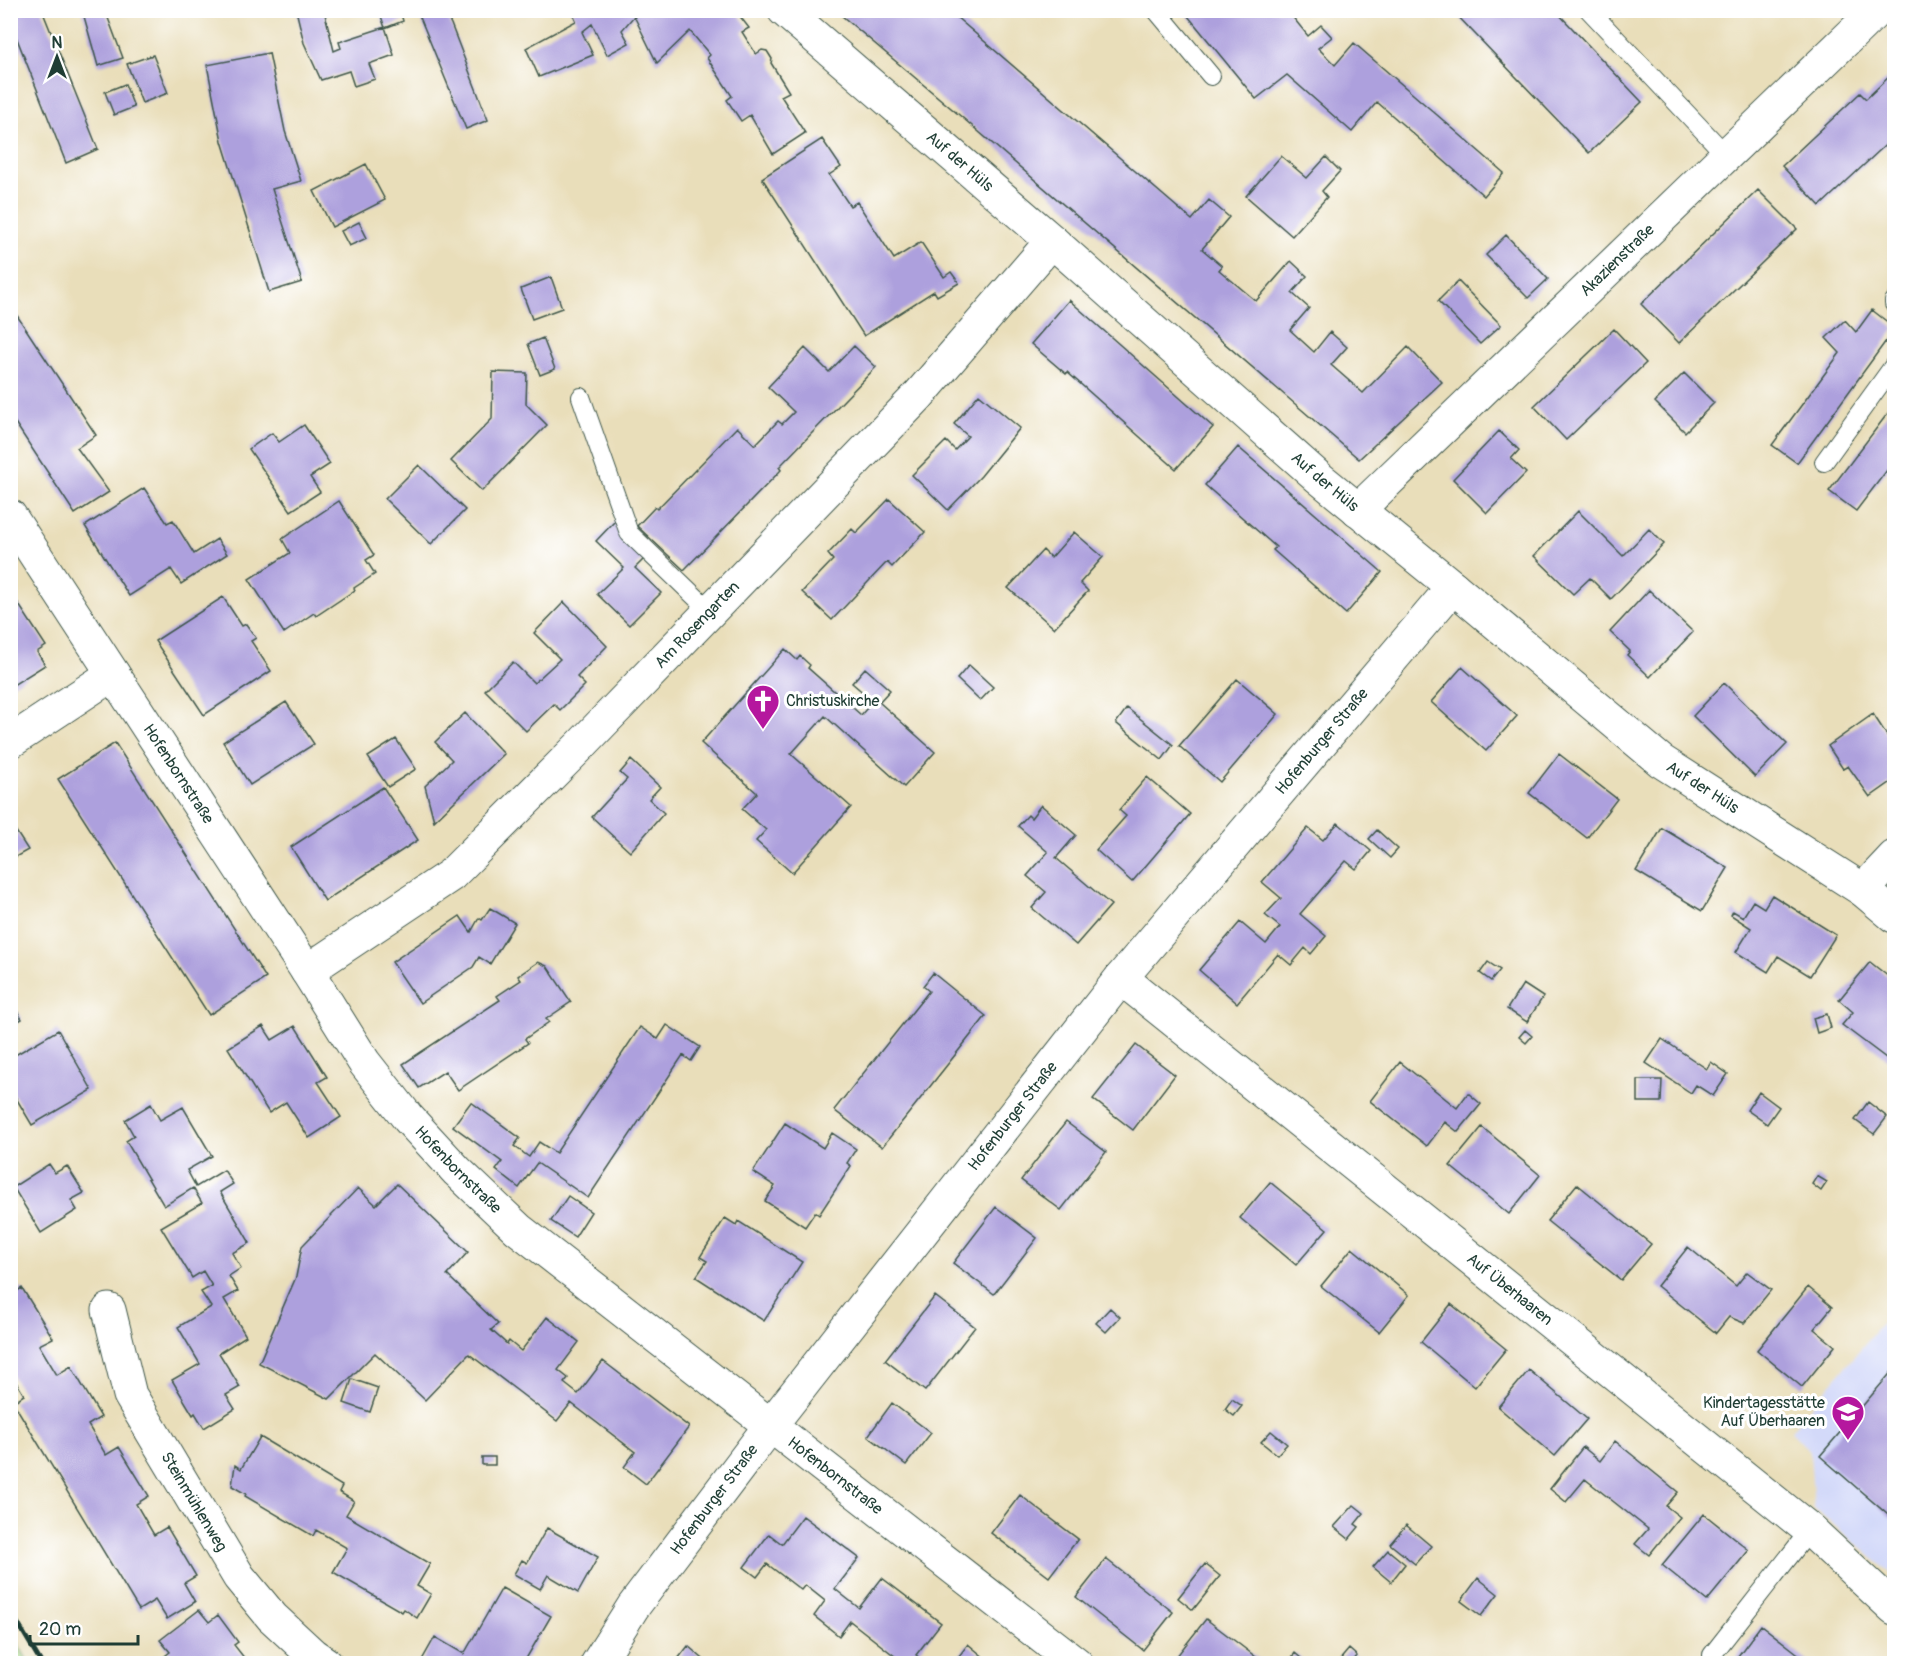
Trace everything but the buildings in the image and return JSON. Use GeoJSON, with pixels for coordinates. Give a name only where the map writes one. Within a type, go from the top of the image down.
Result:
{"type":"FeatureCollection","features":[{"type":"Feature","properties":{"kind":"street","name":"Auf der Hüls"},"geometry":{"type":"LineString","coordinates":[[784,10],[1052,241],[1309,470],[1661,761],[1863,890],[1894,916]]}},
{"type":"Feature","properties":{"kind":"street","name":"Akazienstraße"},"geometry":{"type":"LineString","coordinates":[[1358,510],[1877,10]]}},
{"type":"Feature","properties":{"kind":"street","name":"Am Rosengarten"},"geometry":{"type":"LineString","coordinates":[[307,971],[451,875],[711,612],[919,395],[1052,241]]}},
{"type":"Feature","properties":{"kind":"street","name":"Hofenbornstraße"},"geometry":{"type":"LineString","coordinates":[[10,516],[364,1062],[408,1118],[457,1171],[518,1229],[1077,1664]]}},
{"type":"Feature","properties":{"kind":"street","name":"Hofenburger Straße"},"geometry":{"type":"LineString","coordinates":[[597,1664],[633,1607],[770,1426],[1121,978],[1453,587]]}},
{"type":"Feature","properties":{"kind":"street"},"geometry":{"type":"LineString","coordinates":[[10,742],[113,674]]}},
{"type":"Feature","properties":{"kind":"street"},"geometry":{"type":"LineString","coordinates":[[1863,890],[1894,858]]}},
{"type":"Feature","properties":{"kind":"street","name":"Auf Überhaaren"},"geometry":{"type":"LineString","coordinates":[[1121,978],[1810,1530],[1894,1608]]}},
{"type":"Feature","properties":{"kind":"street","name":"Steinmühlenweg"},"geometry":{"type":"LineString","coordinates":[[109,1310],[130,1395],[239,1577],[272,1617],[326,1664]]}},
{"type":"Feature","properties":{"kind":"lane"},"geometry":{"type":"LineString","coordinates":[[1156,10],[1211,76]]}},
{"type":"Feature","properties":{"kind":"lane"},"geometry":{"type":"LineString","coordinates":[[1589,10],[1727,156]]}},
{"type":"Feature","properties":{"kind":"lane"},"geometry":{"type":"LineString","coordinates":[[1824,462],[1894,365]]}},
{"type":"Feature","properties":{"kind":"lane"},"geometry":{"type":"LineString","coordinates":[[581,397],[629,534],[711,612]]}},
{"type":"Feature","properties":{"kind":"lane"},"geometry":{"type":"LineString","coordinates":[[1712,1655],[1810,1530]]}},
{"type":"Feature","properties":{"kind":"shaded area","name":"Kindertagesstätte Auf Überhaaren"},"geometry":{"type":"Polygon","coordinates":[[[1894,1309],[1894,1576],[1814,1508],[1810,1452],[1791,1431],[1894,1309]]]}},
{"type":"Feature","properties":{"kind":"green space"},"geometry":{"type":"Polygon","coordinates":[[[11,1632],[29,1663],[11,1663],[11,1632]]]}},
{"type":"Feature","properties":{"kind":"railway"},"geometry":{"type":"LineString","coordinates":[[10,1610],[42,1664]]}},
{"type":"Feature","properties":{"kind":"place","name":"Christuskirche"},"geometry":{"type":"Point","coordinates":[763,730]}},
{"type":"Feature","properties":{"kind":"place","name":"Kindertagesstätte Auf Überhaaren"},"geometry":{"type":"Point","coordinates":[1848,1441]}}]}
